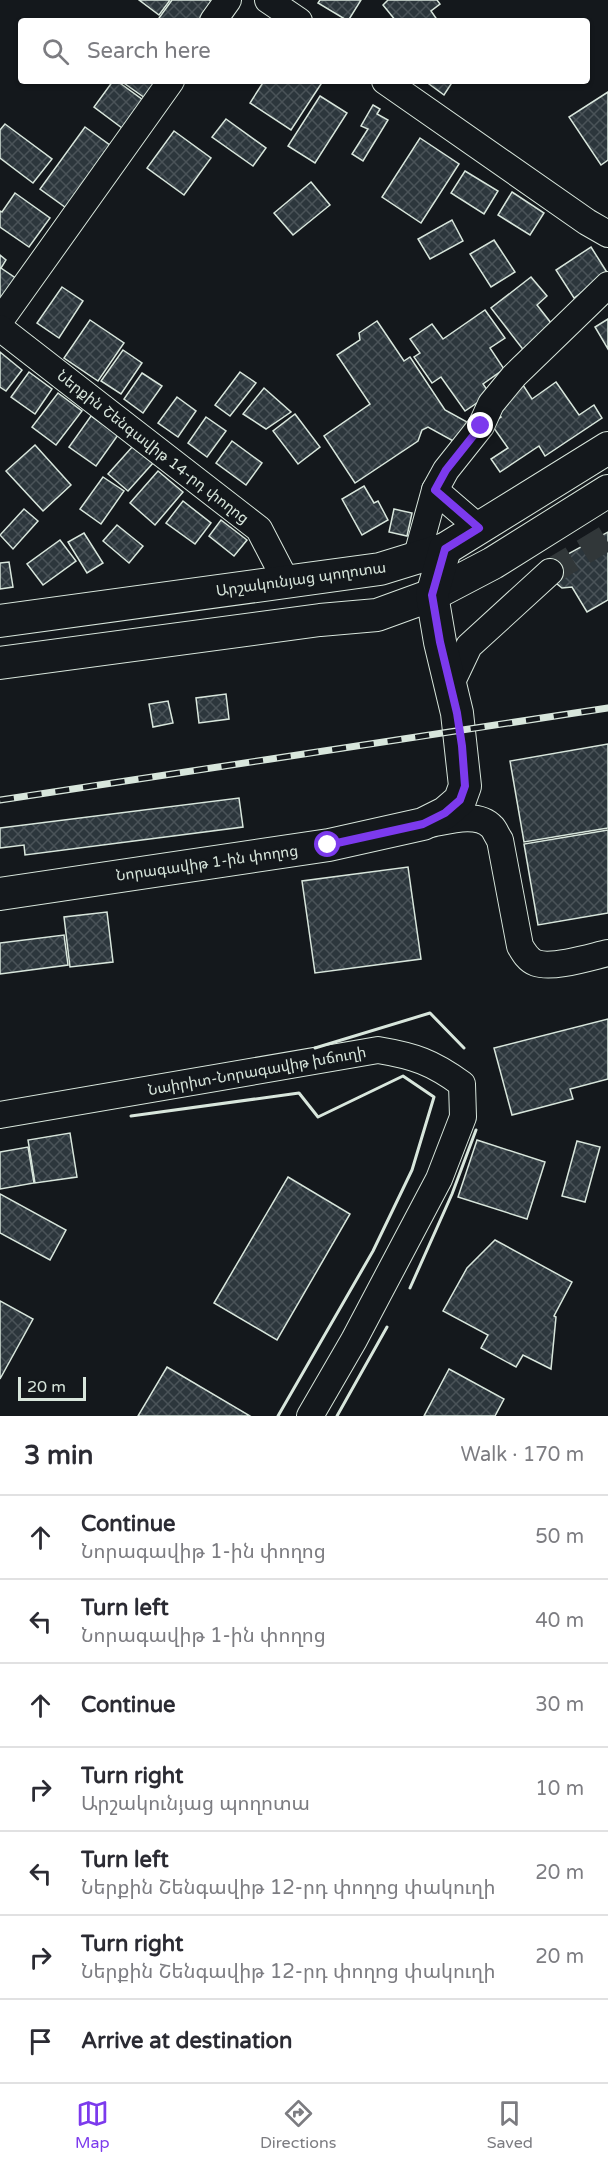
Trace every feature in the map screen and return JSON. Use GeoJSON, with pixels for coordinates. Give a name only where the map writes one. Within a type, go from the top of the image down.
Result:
{"type":"FeatureCollection","features":[{"type":"Feature","properties":{"kind":"main road","name":"Արշակունյաց պողոտա"},"geometry":{"type":"LineString","coordinates":[[0,621],[380,569],[430,554],[479,528],[608,448]]}},
{"type":"Feature","properties":{"kind":"main road"},"geometry":{"type":"LineString","coordinates":[[0,663],[320,620],[377,615],[432,595],[493,563],[608,491]]}},
{"type":"Feature","properties":{"kind":"main road"},"geometry":{"type":"LineString","coordinates":[[430,554],[432,595]]}},
{"type":"Feature","properties":{"kind":"main road"},"geometry":{"type":"LineString","coordinates":[[377,615],[409,624],[440,642],[460,598],[493,563]]}},
{"type":"Feature","properties":{"kind":"main road","name":"Նորագավիթ 1-ին փողոց"},"geometry":{"type":"LineString","coordinates":[[0,894],[328,845],[423,824],[445,813],[460,800],[465,786],[459,724],[432,595]]}},
{"type":"Feature","properties":{"kind":"street"},"geometry":{"type":"LineString","coordinates":[[215,18],[228,0]]}},
{"type":"Feature","properties":{"kind":"street"},"geometry":{"type":"LineString","coordinates":[[268,0],[294,18]]}},
{"type":"Feature","properties":{"kind":"street"},"geometry":{"type":"LineString","coordinates":[[0,321],[169,84]]}},
{"type":"Feature","properties":{"kind":"street"},"geometry":{"type":"LineString","coordinates":[[388,84],[587,222],[608,234]]}},
{"type":"Feature","properties":{"kind":"street"},"geometry":{"type":"LineString","coordinates":[[430,554],[435,490],[446,470],[481,426],[491,404],[514,376],[608,285]]}},
{"type":"Feature","properties":{"kind":"street","name":"Ներքին Շենգավիթ 14-րդ փողոց"},"geometry":{"type":"LineString","coordinates":[[0,328],[259,529],[286,583]]}},
{"type":"Feature","properties":{"kind":"street"},"geometry":{"type":"LineString","coordinates":[[435,490],[479,528]]}},
{"type":"Feature","properties":{"kind":"street"},"geometry":{"type":"LineString","coordinates":[[450,686],[469,646],[550,572]]}},
{"type":"Feature","properties":{"kind":"street"},"geometry":{"type":"LineString","coordinates":[[423,824],[470,818],[482,820],[491,825],[500,840],[520,946],[525,956],[537,963],[553,964],[608,953]]}},
{"type":"Feature","properties":{"kind":"street","name":"Նաիրիտ-Նորագավիթ խճուղի"},"geometry":{"type":"LineString","coordinates":[[0,1115],[378,1050],[411,1056],[441,1068],[462,1084],[463,1117],[439,1179],[354,1340],[310,1416]]}},
{"type":"Feature","properties":{"kind":"building"},"geometry":{"type":"Polygon","coordinates":[[[139,0],[170,0],[159,15],[139,0]]]}},
{"type":"Feature","properties":{"kind":"building"},"geometry":{"type":"Polygon","coordinates":[[[172,0],[209,0],[213,3],[202,18],[159,18],[172,0]]]}},
{"type":"Feature","properties":{"kind":"building"},"geometry":{"type":"Polygon","coordinates":[[[320,0],[361,0],[350,18],[343,18],[318,3],[320,0]]]}},
{"type":"Feature","properties":{"kind":"building"},"geometry":{"type":"Polygon","coordinates":[[[388,0],[437,0],[440,4],[431,11],[436,18],[394,18],[383,5],[388,0]]]}},
{"type":"Feature","properties":{"kind":"building"},"geometry":{"type":"Polygon","coordinates":[[[111,84],[121,84],[143,100],[122,128],[94,107],[111,84]]]}},
{"type":"Feature","properties":{"kind":"building"},"geometry":{"type":"Polygon","coordinates":[[[125,84],[155,84],[145,98],[125,84]]]}},
{"type":"Feature","properties":{"kind":"building"},"geometry":{"type":"Polygon","coordinates":[[[262,84],[321,84],[291,130],[250,103],[262,84]]]}},
{"type":"Feature","properties":{"kind":"building"},"geometry":{"type":"Polygon","coordinates":[[[429,84],[451,84],[444,95],[429,84]]]}},
{"type":"Feature","properties":{"kind":"building"},"geometry":{"type":"Polygon","coordinates":[[[608,92],[608,160],[601,165],[569,117],[608,92]]]}},
{"type":"Feature","properties":{"kind":"building"},"geometry":{"type":"Polygon","coordinates":[[[320,96],[347,113],[315,163],[288,146],[320,96]]]}},
{"type":"Feature","properties":{"kind":"building"},"geometry":{"type":"Polygon","coordinates":[[[373,105],[380,109],[377,114],[388,120],[363,161],[352,154],[368,129],[361,126],[373,105]]]}},
{"type":"Feature","properties":{"kind":"building"},"geometry":{"type":"Polygon","coordinates":[[[226,119],[266,148],[253,166],[212,137],[226,119]]]}},
{"type":"Feature","properties":{"kind":"building"},"geometry":{"type":"Polygon","coordinates":[[[5,124],[52,159],[33,183],[0,158],[0,130],[5,124]]]}},
{"type":"Feature","properties":{"kind":"building"},"geometry":{"type":"Polygon","coordinates":[[[85,127],[114,148],[69,210],[40,189],[85,127]]]}},
{"type":"Feature","properties":{"kind":"building"},"geometry":{"type":"Polygon","coordinates":[[[174,131],[211,158],[184,195],[147,168],[174,131]]]}},
{"type":"Feature","properties":{"kind":"building"},"geometry":{"type":"Polygon","coordinates":[[[420,138],[459,164],[421,223],[382,197],[420,138]]]}},
{"type":"Feature","properties":{"kind":"building"},"geometry":{"type":"Polygon","coordinates":[[[465,171],[498,191],[484,214],[451,193],[465,171]]]}},
{"type":"Feature","properties":{"kind":"building"},"geometry":{"type":"Polygon","coordinates":[[[311,182],[330,205],[293,235],[274,213],[311,182]]]}},
{"type":"Feature","properties":{"kind":"building"},"geometry":{"type":"Polygon","coordinates":[[[512,192],[544,213],[530,235],[498,215],[512,192]]]}},
{"type":"Feature","properties":{"kind":"building"},"geometry":{"type":"Polygon","coordinates":[[[15,193],[50,218],[29,247],[0,227],[0,211],[2,212],[15,193]]]}},
{"type":"Feature","properties":{"kind":"building"},"geometry":{"type":"Polygon","coordinates":[[[452,220],[463,241],[430,259],[418,239],[452,220]]]}},
{"type":"Feature","properties":{"kind":"building"},"geometry":{"type":"Polygon","coordinates":[[[494,240],[515,272],[491,287],[470,254],[494,240]]]}},
{"type":"Feature","properties":{"kind":"building"},"geometry":{"type":"Polygon","coordinates":[[[591,247],[608,274],[574,298],[556,270],[591,247]]]}},
{"type":"Feature","properties":{"kind":"building"},"geometry":{"type":"Polygon","coordinates":[[[0,255],[6,260],[1,268],[20,281],[0,311],[0,255]]]}},
{"type":"Feature","properties":{"kind":"building"},"geometry":{"type":"Polygon","coordinates":[[[531,277],[547,296],[537,305],[555,328],[525,352],[491,308],[531,277]]]}},
{"type":"Feature","properties":{"kind":"building"},"geometry":{"type":"Polygon","coordinates":[[[62,287],[83,301],[59,338],[37,323],[62,287]]]}},
{"type":"Feature","properties":{"kind":"building"},"geometry":{"type":"Polygon","coordinates":[[[485,310],[505,338],[490,348],[504,369],[483,384],[490,394],[465,411],[441,377],[432,383],[414,357],[420,353],[410,339],[432,324],[443,339],[485,310]]]}},
{"type":"Feature","properties":{"kind":"building"},"geometry":{"type":"Polygon","coordinates":[[[608,319],[608,349],[595,327],[608,319]]]}},
{"type":"Feature","properties":{"kind":"building"},"geometry":{"type":"Polygon","coordinates":[[[90,320],[124,343],[98,381],[64,358],[90,320]]]}},
{"type":"Feature","properties":{"kind":"building"},"geometry":{"type":"Polygon","coordinates":[[[377,321],[404,361],[410,357],[445,410],[467,422],[455,442],[428,427],[422,430],[418,441],[355,483],[324,436],[370,404],[337,355],[360,340],[359,333],[377,321]]]}},
{"type":"Feature","properties":{"kind":"building"},"geometry":{"type":"Polygon","coordinates":[[[123,350],[142,363],[121,394],[101,381],[123,350]]]}},
{"type":"Feature","properties":{"kind":"building"},"geometry":{"type":"Polygon","coordinates":[[[0,352],[22,370],[6,391],[0,387],[0,352]]]}},
{"type":"Feature","properties":{"kind":"building"},"geometry":{"type":"Polygon","coordinates":[[[29,372],[52,389],[35,414],[11,397],[29,372]]]}},
{"type":"Feature","properties":{"kind":"building"},"geometry":{"type":"Polygon","coordinates":[[[240,372],[256,383],[230,416],[215,405],[240,372]]]}},
{"type":"Feature","properties":{"kind":"building"},"geometry":{"type":"Polygon","coordinates":[[[142,373],[162,386],[143,413],[124,399],[142,373]]]}},
{"type":"Feature","properties":{"kind":"building"},"geometry":{"type":"Polygon","coordinates":[[[556,382],[579,415],[594,405],[602,418],[545,456],[539,446],[500,472],[491,459],[508,448],[491,424],[501,417],[493,405],[523,385],[532,399],[556,382]]]}},
{"type":"Feature","properties":{"kind":"building"},"geometry":{"type":"Polygon","coordinates":[[[264,388],[291,412],[266,429],[243,414],[264,388]]]}},
{"type":"Feature","properties":{"kind":"building"},"geometry":{"type":"Polygon","coordinates":[[[58,393],[82,411],[56,445],[32,427],[58,393]]]}},
{"type":"Feature","properties":{"kind":"building"},"geometry":{"type":"Polygon","coordinates":[[[177,397],[196,411],[178,437],[158,423],[177,397]]]}},
{"type":"Feature","properties":{"kind":"building"},"geometry":{"type":"Polygon","coordinates":[[[295,414],[320,447],[298,464],[273,431],[295,414]]]}},
{"type":"Feature","properties":{"kind":"building"},"geometry":{"type":"Polygon","coordinates":[[[91,416],[118,435],[96,466],[69,447],[91,416]]]}},
{"type":"Feature","properties":{"kind":"building"},"geometry":{"type":"Polygon","coordinates":[[[206,417],[226,431],[207,457],[188,443],[206,417]]]}},
{"type":"Feature","properties":{"kind":"building"},"geometry":{"type":"Polygon","coordinates":[[[232,441],[262,463],[246,485],[216,463],[232,441]]]}},
{"type":"Feature","properties":{"kind":"building"},"geometry":{"type":"Polygon","coordinates":[[[35,445],[71,485],[43,511],[6,471],[35,445]]]}},
{"type":"Feature","properties":{"kind":"building"},"geometry":{"type":"Polygon","coordinates":[[[133,446],[153,463],[128,491],[108,474],[133,446]]]}},
{"type":"Feature","properties":{"kind":"building"},"geometry":{"type":"Polygon","coordinates":[[[158,471],[183,492],[155,525],[130,503],[158,471]]]}},
{"type":"Feature","properties":{"kind":"building"},"geometry":{"type":"Polygon","coordinates":[[[103,477],[124,491],[101,524],[80,509],[103,477]]]}},
{"type":"Feature","properties":{"kind":"building"},"geometry":{"type":"Polygon","coordinates":[[[364,486],[374,503],[378,501],[388,520],[362,535],[342,499],[364,486]]]}},
{"type":"Feature","properties":{"kind":"building"},"geometry":{"type":"Polygon","coordinates":[[[183,501],[211,523],[195,544],[166,523],[183,501]]]}},
{"type":"Feature","properties":{"kind":"building"},"geometry":{"type":"Polygon","coordinates":[[[24,509],[38,521],[13,549],[0,535],[24,509]]]}},
{"type":"Feature","properties":{"kind":"building"},"geometry":{"type":"Polygon","coordinates":[[[394,509],[412,513],[407,536],[389,532],[394,509]]]}},
{"type":"Feature","properties":{"kind":"building"},"geometry":{"type":"Polygon","coordinates":[[[221,520],[247,540],[234,556],[209,536],[221,520]]]}},
{"type":"Feature","properties":{"kind":"building"},"geometry":{"type":"Polygon","coordinates":[[[117,525],[143,546],[129,563],[103,541],[117,525]]]}},
{"type":"Feature","properties":{"kind":"building"},"geometry":{"type":"Polygon","coordinates":[[[608,532],[608,600],[587,612],[572,587],[562,588],[551,579],[552,565],[608,532]]]}},
{"type":"Feature","properties":{"kind":"building"},"geometry":{"type":"Polygon","coordinates":[[[84,533],[103,563],[87,573],[68,542],[84,533]]]}},
{"type":"Feature","properties":{"kind":"building"},"geometry":{"type":"Polygon","coordinates":[[[60,540],[76,561],[43,585],[27,564],[60,540]]]}},
{"type":"Feature","properties":{"kind":"building"},"geometry":{"type":"Polygon","coordinates":[[[9,562],[13,587],[0,589],[0,563],[9,562]]]}},
{"type":"Feature","properties":{"kind":"building"},"geometry":{"type":"Polygon","coordinates":[[[226,694],[229,719],[199,723],[196,698],[226,694]]]}},
{"type":"Feature","properties":{"kind":"building"},"geometry":{"type":"Polygon","coordinates":[[[168,701],[173,723],[153,727],[149,704],[168,701]]]}},
{"type":"Feature","properties":{"kind":"building"},"geometry":{"type":"Polygon","coordinates":[[[608,744],[608,828],[524,842],[510,761],[608,744]]]}},
{"type":"Feature","properties":{"kind":"building"},"geometry":{"type":"Polygon","coordinates":[[[239,798],[243,827],[25,855],[24,845],[0,848],[0,828],[239,798]]]}},
{"type":"Feature","properties":{"kind":"building"},"geometry":{"type":"Polygon","coordinates":[[[608,830],[608,913],[538,925],[524,844],[608,830]]]}},
{"type":"Feature","properties":{"kind":"building"},"geometry":{"type":"Polygon","coordinates":[[[408,867],[421,959],[315,973],[302,881],[408,867]]]}},
{"type":"Feature","properties":{"kind":"building"},"geometry":{"type":"Polygon","coordinates":[[[107,912],[113,962],[70,967],[64,917],[107,912]]]}},
{"type":"Feature","properties":{"kind":"building"},"geometry":{"type":"Polygon","coordinates":[[[64,935],[68,965],[0,974],[0,943],[64,935]]]}},
{"type":"Feature","properties":{"kind":"building"},"geometry":{"type":"Polygon","coordinates":[[[608,1019],[608,1079],[570,1089],[573,1099],[512,1115],[494,1048],[608,1019]]]}},
{"type":"Feature","properties":{"kind":"building"},"geometry":{"type":"Polygon","coordinates":[[[70,1133],[77,1177],[35,1183],[28,1140],[70,1133]]]}},
{"type":"Feature","properties":{"kind":"building"},"geometry":{"type":"Polygon","coordinates":[[[477,1140],[545,1162],[527,1219],[458,1197],[477,1140]]]}},
{"type":"Feature","properties":{"kind":"building"},"geometry":{"type":"Polygon","coordinates":[[[577,1141],[600,1147],[585,1202],[562,1196],[577,1141]]]}},
{"type":"Feature","properties":{"kind":"building"},"geometry":{"type":"Polygon","coordinates":[[[28,1147],[34,1183],[0,1189],[0,1152],[28,1147]]]}},
{"type":"Feature","properties":{"kind":"building"},"geometry":{"type":"Polygon","coordinates":[[[288,1177],[350,1214],[277,1340],[214,1303],[288,1177]]]}},
{"type":"Feature","properties":{"kind":"building"},"geometry":{"type":"Polygon","coordinates":[[[0,1194],[66,1230],[50,1260],[0,1233],[0,1194]]]}},
{"type":"Feature","properties":{"kind":"building"},"geometry":{"type":"Polygon","coordinates":[[[495,1240],[572,1282],[554,1316],[556,1317],[551,1369],[523,1355],[516,1367],[481,1348],[488,1335],[443,1311],[467,1268],[495,1240]]]}},
{"type":"Feature","properties":{"kind":"building"},"geometry":{"type":"Polygon","coordinates":[[[0,1301],[33,1319],[0,1379],[0,1301]]]}},
{"type":"Feature","properties":{"kind":"building"},"geometry":{"type":"Polygon","coordinates":[[[167,1367],[250,1416],[138,1416],[167,1367]]]}},
{"type":"Feature","properties":{"kind":"building"},"geometry":{"type":"Polygon","coordinates":[[[449,1369],[504,1399],[495,1416],[424,1416],[449,1369]]]}},
{"type":"Feature","properties":{"kind":"tunnel"},"geometry":{"type":"LineString","coordinates":[[550,572],[608,537]]}},
{"type":"Feature","properties":{"kind":"railway"},"geometry":{"type":"LineString","coordinates":[[0,800],[608,708]]}},
{"type":"Feature","properties":{"kind":"wall"},"geometry":{"type":"LineString","coordinates":[[315,1048],[430,1013],[464,1048]]}},
{"type":"Feature","properties":{"kind":"wall"},"geometry":{"type":"LineString","coordinates":[[131,1116],[299,1093],[318,1117],[403,1076],[434,1097],[412,1170],[373,1251],[278,1416]]}},
{"type":"Feature","properties":{"kind":"wall"},"geometry":{"type":"LineString","coordinates":[[410,1288],[452,1194],[476,1130]]}},
{"type":"Feature","properties":{"kind":"wall"},"geometry":{"type":"LineString","coordinates":[[337,1416],[387,1327]]}},
{"type":"Feature","properties":{"kind":"route"},"geometry":{"type":"LineString","coordinates":[[328,845],[423,824],[445,813],[460,800],[465,786],[462,746],[432,595],[445,549],[479,528],[435,490],[446,470],[481,426]]}}]}
